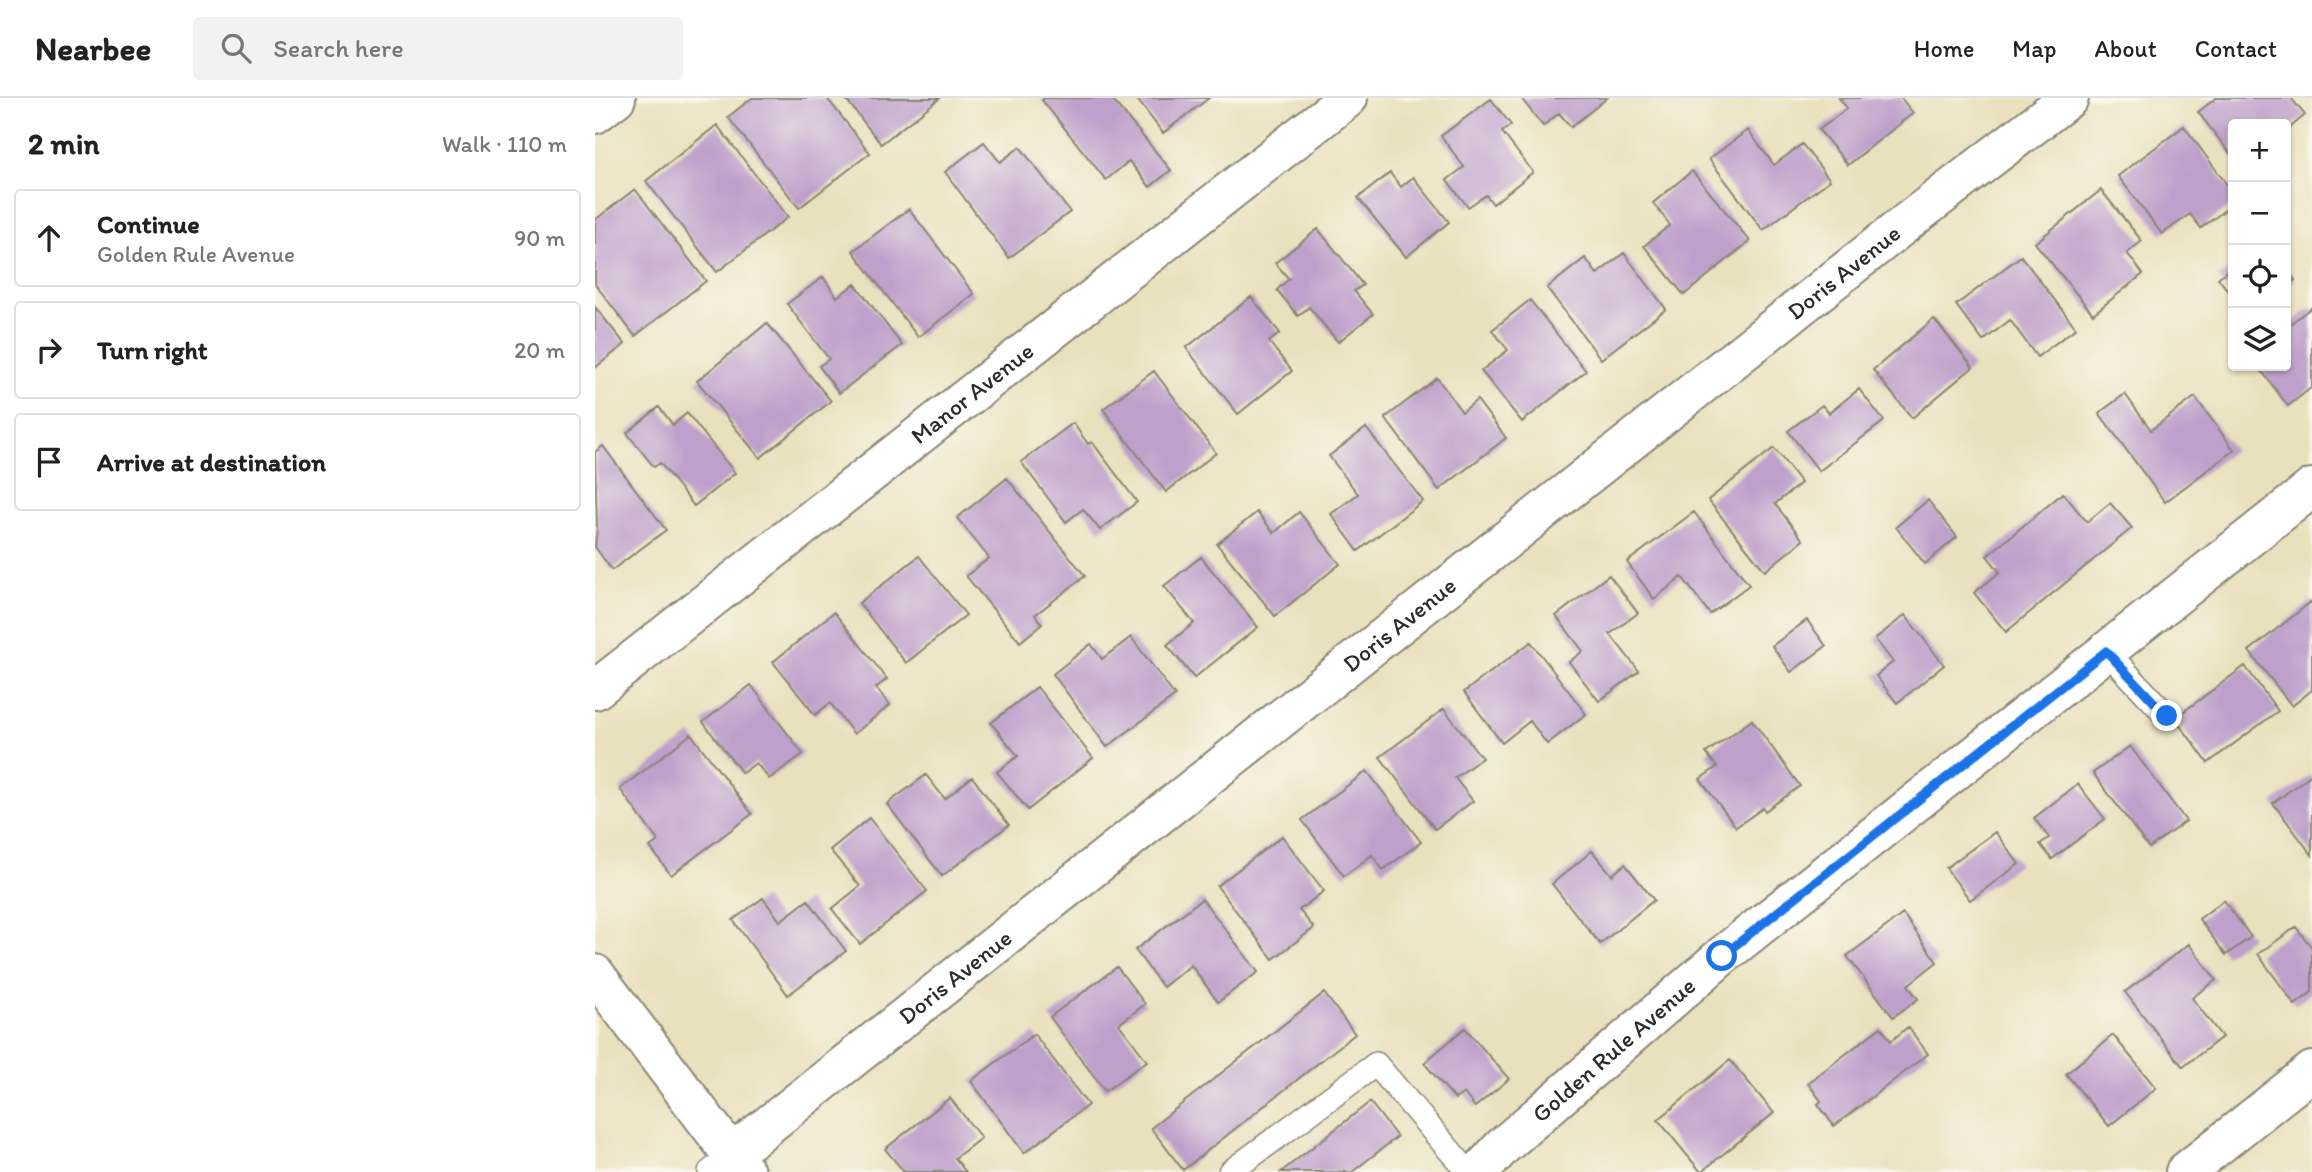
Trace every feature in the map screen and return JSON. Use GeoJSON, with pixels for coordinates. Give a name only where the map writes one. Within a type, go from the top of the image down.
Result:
{"type":"FeatureCollection","features":[{"type":"Feature","properties":{"kind":"street"},"geometry":{"type":"LineString","coordinates":[[595,114],[616,98]]}},
{"type":"Feature","properties":{"kind":"street","name":"Manor Avenue"},"geometry":{"type":"LineString","coordinates":[[595,690],[1348,98]]}},
{"type":"Feature","properties":{"kind":"street","name":"Doris Avenue"},"geometry":{"type":"LineString","coordinates":[[729,1166],[1911,219],[2069,98]]}},
{"type":"Feature","properties":{"kind":"street","name":"Golden Rule Avenue"},"geometry":{"type":"LineString","coordinates":[[1479,1172],[1502,1147],[1722,956],[2312,488]]}},
{"type":"Feature","properties":{"kind":"street"},"geometry":{"type":"LineString","coordinates":[[595,974],[729,1166]]}},
{"type":"Feature","properties":{"kind":"street"},"geometry":{"type":"LineString","coordinates":[[2185,1172],[2312,1071]]}},
{"type":"Feature","properties":{"kind":"lane"},"geometry":{"type":"LineString","coordinates":[[2106,651],[2167,716]]}},
{"type":"Feature","properties":{"kind":"lane"},"geometry":{"type":"LineString","coordinates":[[1230,1172],[1376,1064],[1468,1172]]}},
{"type":"Feature","properties":{"kind":"building"},"geometry":{"type":"Polygon","coordinates":[[[752,98],[827,98],[870,153],[799,208],[728,117],[752,98]]]}},
{"type":"Feature","properties":{"kind":"building"},"geometry":{"type":"Polygon","coordinates":[[[845,98],[940,98],[881,144],[845,98]]]}},
{"type":"Feature","properties":{"kind":"building"},"geometry":{"type":"Polygon","coordinates":[[[1111,98],[1171,170],[1150,187],[1129,161],[1106,180],[1042,100],[1111,98]]]}},
{"type":"Feature","properties":{"kind":"building"},"geometry":{"type":"Polygon","coordinates":[[[1136,98],[1209,98],[1163,133],[1136,98]]]}},
{"type":"Feature","properties":{"kind":"building"},"geometry":{"type":"Polygon","coordinates":[[[1521,98],[1607,98],[1571,127],[1559,113],[1543,126],[1521,98]]]}},
{"type":"Feature","properties":{"kind":"building"},"geometry":{"type":"Polygon","coordinates":[[[1839,98],[1901,98],[1913,113],[1848,165],[1819,130],[1847,108],[1839,98]]]}},
{"type":"Feature","properties":{"kind":"building"},"geometry":{"type":"Polygon","coordinates":[[[2216,98],[2291,98],[2305,115],[2291,127],[2291,119],[2228,119],[2228,151],[2198,112],[2216,98]]]}},
{"type":"Feature","properties":{"kind":"building"},"geometry":{"type":"Polygon","coordinates":[[[1491,99],[1511,125],[1502,132],[1533,172],[1493,204],[1486,195],[1468,207],[1447,180],[1464,167],[1441,136],[1491,99]]]}},
{"type":"Feature","properties":{"kind":"building"},"geometry":{"type":"Polygon","coordinates":[[[717,125],[788,217],[717,272],[646,181],[717,125]]]}},
{"type":"Feature","properties":{"kind":"building"},"geometry":{"type":"Polygon","coordinates":[[[2184,126],[2228,186],[2228,208],[2201,228],[2190,214],[2162,234],[2118,176],[2184,126]]]}},
{"type":"Feature","properties":{"kind":"building"},"geometry":{"type":"Polygon","coordinates":[[[1748,130],[1774,165],[1802,144],[1830,180],[1763,230],[1709,159],[1748,130]]]}},
{"type":"Feature","properties":{"kind":"building"},"geometry":{"type":"Polygon","coordinates":[[[984,142],[1000,162],[1020,147],[1070,212],[1009,258],[945,172],[984,142]]]}},
{"type":"Feature","properties":{"kind":"building"},"geometry":{"type":"Polygon","coordinates":[[[1692,171],[1750,241],[1684,295],[1644,246],[1670,225],[1653,203],[1692,171]]]}},
{"type":"Feature","properties":{"kind":"building"},"geometry":{"type":"Polygon","coordinates":[[[1390,173],[1401,187],[1413,177],[1449,222],[1406,257],[1358,198],[1390,173]]]}},
{"type":"Feature","properties":{"kind":"building"},"geometry":{"type":"Polygon","coordinates":[[[635,189],[706,281],[635,336],[595,284],[595,220],[635,189]]]}},
{"type":"Feature","properties":{"kind":"building"},"geometry":{"type":"Polygon","coordinates":[[[2101,190],[2142,241],[2127,253],[2143,274],[2093,314],[2035,243],[2101,190]]]}},
{"type":"Feature","properties":{"kind":"building"},"geometry":{"type":"Polygon","coordinates":[[[909,209],[974,294],[918,337],[853,251],[909,209]]]}},
{"type":"Feature","properties":{"kind":"building"},"geometry":{"type":"Polygon","coordinates":[[[1318,229],[1363,285],[1354,291],[1373,314],[1338,342],[1309,307],[1298,316],[1277,290],[1289,279],[1275,263],[1318,229]]]}},
{"type":"Feature","properties":{"kind":"building"},"geometry":{"type":"Polygon","coordinates":[[[1624,253],[1666,309],[1601,359],[1547,288],[1585,258],[1597,274],[1624,253]]]}},
{"type":"Feature","properties":{"kind":"building"},"geometry":{"type":"Polygon","coordinates":[[[2021,256],[2076,328],[2037,357],[2010,320],[1983,341],[1956,305],[2021,256]]]}},
{"type":"Feature","properties":{"kind":"building"},"geometry":{"type":"Polygon","coordinates":[[[2228,270],[2228,291],[2218,278],[2228,270]]]}},
{"type":"Feature","properties":{"kind":"building"},"geometry":{"type":"Polygon","coordinates":[[[823,277],[837,297],[855,284],[902,345],[839,393],[819,366],[829,359],[787,304],[823,277]]]}},
{"type":"Feature","properties":{"kind":"building"},"geometry":{"type":"Polygon","coordinates":[[[1251,297],[1280,333],[1269,342],[1292,371],[1238,414],[1186,348],[1251,297]]]}},
{"type":"Feature","properties":{"kind":"building"},"geometry":{"type":"Polygon","coordinates":[[[1530,300],[1586,371],[1522,422],[1481,371],[1508,350],[1492,330],[1530,300]]]}},
{"type":"Feature","properties":{"kind":"building"},"geometry":{"type":"Polygon","coordinates":[[[595,307],[625,344],[595,368],[595,307]]]}},
{"type":"Feature","properties":{"kind":"building"},"geometry":{"type":"Polygon","coordinates":[[[2312,307],[2312,387],[2288,406],[2262,371],[2291,371],[2291,323],[2312,307]]]}},
{"type":"Feature","properties":{"kind":"building"},"geometry":{"type":"Polygon","coordinates":[[[1934,319],[1973,367],[1912,418],[1873,370],[1934,319]]]}},
{"type":"Feature","properties":{"kind":"building"},"geometry":{"type":"Polygon","coordinates":[[[767,323],[831,401],[760,458],[697,381],[767,323]]]}},
{"type":"Feature","properties":{"kind":"building"},"geometry":{"type":"Polygon","coordinates":[[[1154,371],[1216,453],[1166,492],[1103,409],[1154,371]]]}},
{"type":"Feature","properties":{"kind":"building"},"geometry":{"type":"Polygon","coordinates":[[[1437,378],[1462,412],[1477,400],[1506,438],[1439,490],[1385,418],[1437,378]]]}},
{"type":"Feature","properties":{"kind":"building"},"geometry":{"type":"Polygon","coordinates":[[[1859,389],[1884,421],[1819,471],[1788,431],[1822,405],[1829,413],[1859,389]]]}},
{"type":"Feature","properties":{"kind":"building"},"geometry":{"type":"Polygon","coordinates":[[[2125,394],[2151,430],[2195,397],[2234,450],[2165,502],[2099,413],[2125,394]]]}},
{"type":"Feature","properties":{"kind":"building"},"geometry":{"type":"Polygon","coordinates":[[[659,407],[673,425],[687,413],[735,473],[694,506],[660,463],[654,467],[627,433],[659,407]]]}},
{"type":"Feature","properties":{"kind":"building"},"geometry":{"type":"Polygon","coordinates":[[[1073,423],[1088,444],[1092,442],[1137,502],[1100,530],[1083,509],[1066,522],[1021,462],[1073,423]]]}},
{"type":"Feature","properties":{"kind":"building"},"geometry":{"type":"Polygon","coordinates":[[[1366,428],[1423,501],[1358,551],[1331,514],[1358,494],[1329,456],[1366,428]]]}},
{"type":"Feature","properties":{"kind":"building"},"geometry":{"type":"Polygon","coordinates":[[[603,446],[666,530],[612,570],[595,547],[595,452],[603,446]]]}},
{"type":"Feature","properties":{"kind":"building"},"geometry":{"type":"Polygon","coordinates":[[[1774,448],[1801,483],[1775,504],[1803,540],[1765,571],[1708,500],[1774,448]]]}},
{"type":"Feature","properties":{"kind":"building"},"geometry":{"type":"Polygon","coordinates":[[[1007,478],[1085,576],[1035,615],[1042,624],[1020,642],[966,576],[989,558],[957,518],[1007,478]]]}},
{"type":"Feature","properties":{"kind":"building"},"geometry":{"type":"Polygon","coordinates":[[[2063,493],[2087,522],[2110,503],[2132,528],[2006,632],[1974,593],[2000,572],[1987,556],[2063,493]]]}},
{"type":"Feature","properties":{"kind":"building"},"geometry":{"type":"Polygon","coordinates":[[[1928,500],[1957,537],[1925,564],[1896,527],[1928,500]]]}},
{"type":"Feature","properties":{"kind":"building"},"geometry":{"type":"Polygon","coordinates":[[[1257,512],[1274,533],[1299,512],[1340,564],[1275,616],[1217,544],[1257,512]]]}},
{"type":"Feature","properties":{"kind":"building"},"geometry":{"type":"Polygon","coordinates":[[[1694,512],[1749,585],[1710,614],[1682,577],[1654,599],[1627,562],[1694,512]]]}},
{"type":"Feature","properties":{"kind":"building"},"geometry":{"type":"Polygon","coordinates":[[[919,556],[966,615],[906,663],[859,603],[919,556]]]}},
{"type":"Feature","properties":{"kind":"building"},"geometry":{"type":"Polygon","coordinates":[[[1201,557],[1258,627],[1194,678],[1167,645],[1194,623],[1164,586],[1201,557]]]}},
{"type":"Feature","properties":{"kind":"building"},"geometry":{"type":"Polygon","coordinates":[[[1609,575],[1638,613],[1610,634],[1639,671],[1599,701],[1569,662],[1583,651],[1556,616],[1609,575]]]}},
{"type":"Feature","properties":{"kind":"building"},"geometry":{"type":"Polygon","coordinates":[[[2312,601],[2312,690],[2292,706],[2249,651],[2312,601]]]}},
{"type":"Feature","properties":{"kind":"building"},"geometry":{"type":"Polygon","coordinates":[[[834,612],[887,679],[876,688],[890,705],[854,734],[830,703],[815,715],[773,662],[834,612]]]}},
{"type":"Feature","properties":{"kind":"building"},"geometry":{"type":"Polygon","coordinates":[[[1905,615],[1944,665],[1897,703],[1876,676],[1893,662],[1875,639],[1905,615]]]}},
{"type":"Feature","properties":{"kind":"building"},"geometry":{"type":"Polygon","coordinates":[[[1807,620],[1826,646],[1791,672],[1772,646],[1807,620]]]}},
{"type":"Feature","properties":{"kind":"building"},"geometry":{"type":"Polygon","coordinates":[[[1131,637],[1175,696],[1107,747],[1053,674],[1091,644],[1102,659],[1131,637]]]}},
{"type":"Feature","properties":{"kind":"building"},"geometry":{"type":"Polygon","coordinates":[[[1531,642],[1586,714],[1547,744],[1530,721],[1502,743],[1464,692],[1531,642]]]}},
{"type":"Feature","properties":{"kind":"building"},"geometry":{"type":"Polygon","coordinates":[[[2245,666],[2278,711],[2208,763],[2175,718],[2245,666]]]}},
{"type":"Feature","properties":{"kind":"building"},"geometry":{"type":"Polygon","coordinates":[[[751,685],[803,754],[769,779],[756,763],[742,773],[703,722],[751,685]]]}},
{"type":"Feature","properties":{"kind":"building"},"geometry":{"type":"Polygon","coordinates":[[[1037,687],[1093,758],[1028,810],[997,772],[1018,756],[991,723],[1037,687]]]}},
{"type":"Feature","properties":{"kind":"building"},"geometry":{"type":"Polygon","coordinates":[[[1444,709],[1482,758],[1455,778],[1473,801],[1435,829],[1380,757],[1444,709]]]}},
{"type":"Feature","properties":{"kind":"building"},"geometry":{"type":"Polygon","coordinates":[[[1752,720],[1800,786],[1765,811],[1763,808],[1736,827],[1700,779],[1717,767],[1706,753],[1752,720]]]}},
{"type":"Feature","properties":{"kind":"building"},"geometry":{"type":"Polygon","coordinates":[[[691,734],[752,814],[671,875],[650,847],[658,841],[620,789],[691,734]]]}},
{"type":"Feature","properties":{"kind":"building"},"geometry":{"type":"Polygon","coordinates":[[[2130,746],[2186,821],[2149,848],[2093,773],[2130,746]]]}},
{"type":"Feature","properties":{"kind":"building"},"geometry":{"type":"Polygon","coordinates":[[[1367,771],[1421,842],[1383,870],[1372,855],[1344,876],[1302,820],[1367,771]]]}},
{"type":"Feature","properties":{"kind":"building"},"geometry":{"type":"Polygon","coordinates":[[[2312,774],[2312,855],[2273,803],[2312,774]]]}},
{"type":"Feature","properties":{"kind":"building"},"geometry":{"type":"Polygon","coordinates":[[[926,775],[945,799],[972,777],[1009,825],[942,876],[887,804],[926,775]]]}},
{"type":"Feature","properties":{"kind":"building"},"geometry":{"type":"Polygon","coordinates":[[[2078,784],[2105,819],[2052,859],[2040,844],[2049,838],[2034,818],[2078,784]]]}},
{"type":"Feature","properties":{"kind":"building"},"geometry":{"type":"Polygon","coordinates":[[[869,818],[927,891],[860,944],[832,909],[860,886],[830,850],[869,818]]]}},
{"type":"Feature","properties":{"kind":"building"},"geometry":{"type":"Polygon","coordinates":[[[1995,832],[2019,864],[1970,900],[1946,868],[1995,832]]]}},
{"type":"Feature","properties":{"kind":"building"},"geometry":{"type":"Polygon","coordinates":[[[1282,836],[1324,891],[1299,910],[1314,928],[1273,959],[1217,886],[1282,836]]]}},
{"type":"Feature","properties":{"kind":"building"},"geometry":{"type":"Polygon","coordinates":[[[1592,851],[1612,875],[1625,864],[1654,900],[1600,944],[1552,884],[1592,851]]]}},
{"type":"Feature","properties":{"kind":"building"},"geometry":{"type":"Polygon","coordinates":[[[763,898],[780,921],[808,900],[846,951],[788,995],[733,920],[763,898]]]}},
{"type":"Feature","properties":{"kind":"building"},"geometry":{"type":"Polygon","coordinates":[[[1202,899],[1258,972],[1218,1002],[1191,965],[1163,987],[1135,950],[1202,899]]]}},
{"type":"Feature","properties":{"kind":"building"},"geometry":{"type":"Polygon","coordinates":[[[2224,900],[2251,937],[2226,955],[2199,919],[2224,900]]]}},
{"type":"Feature","properties":{"kind":"building"},"geometry":{"type":"Polygon","coordinates":[[[1903,914],[1937,962],[1908,985],[1918,999],[1893,1017],[1847,956],[1903,914]]]}},
{"type":"Feature","properties":{"kind":"building"},"geometry":{"type":"Polygon","coordinates":[[[2296,927],[2312,948],[2312,992],[2295,1005],[2258,954],[2296,927]]]}},
{"type":"Feature","properties":{"kind":"building"},"geometry":{"type":"Polygon","coordinates":[[[2189,944],[2216,980],[2192,998],[2222,1037],[2183,1067],[2125,992],[2189,944]]]}},
{"type":"Feature","properties":{"kind":"building"},"geometry":{"type":"Polygon","coordinates":[[[1117,967],[1145,1004],[1119,1024],[1147,1061],[1105,1091],[1050,1017],[1117,967]]]}},
{"type":"Feature","properties":{"kind":"building"},"geometry":{"type":"Polygon","coordinates":[[[1324,993],[1355,1034],[1183,1170],[1151,1128],[1324,993]]]}},
{"type":"Feature","properties":{"kind":"building"},"geometry":{"type":"Polygon","coordinates":[[[1881,1027],[1891,1041],[1908,1027],[1928,1054],[1834,1126],[1818,1104],[1821,1101],[1808,1083],[1881,1027]]]}},
{"type":"Feature","properties":{"kind":"building"},"geometry":{"type":"Polygon","coordinates":[[[1465,1028],[1509,1079],[1475,1107],[1464,1093],[1455,1099],[1424,1063],[1465,1028]]]}},
{"type":"Feature","properties":{"kind":"building"},"geometry":{"type":"Polygon","coordinates":[[[1034,1034],[1088,1105],[1024,1153],[971,1081],[1034,1034]]]}},
{"type":"Feature","properties":{"kind":"building"},"geometry":{"type":"Polygon","coordinates":[[[2113,1035],[2156,1088],[2109,1126],[2066,1074],[2113,1035]]]}},
{"type":"Feature","properties":{"kind":"building"},"geometry":{"type":"Polygon","coordinates":[[[1730,1060],[1774,1113],[1701,1172],[1658,1120],[1730,1060]]]}},
{"type":"Feature","properties":{"kind":"building"},"geometry":{"type":"Polygon","coordinates":[[[950,1098],[981,1138],[955,1158],[966,1172],[904,1172],[885,1149],[950,1098]]]}},
{"type":"Feature","properties":{"kind":"building"},"geometry":{"type":"Polygon","coordinates":[[[1370,1102],[1397,1137],[1352,1172],[1281,1172],[1370,1102]]]}},
{"type":"Feature","properties":{"kind":"route"},"geometry":{"type":"LineString","coordinates":[[1722,956],[2106,651],[2167,716]]}}]}
